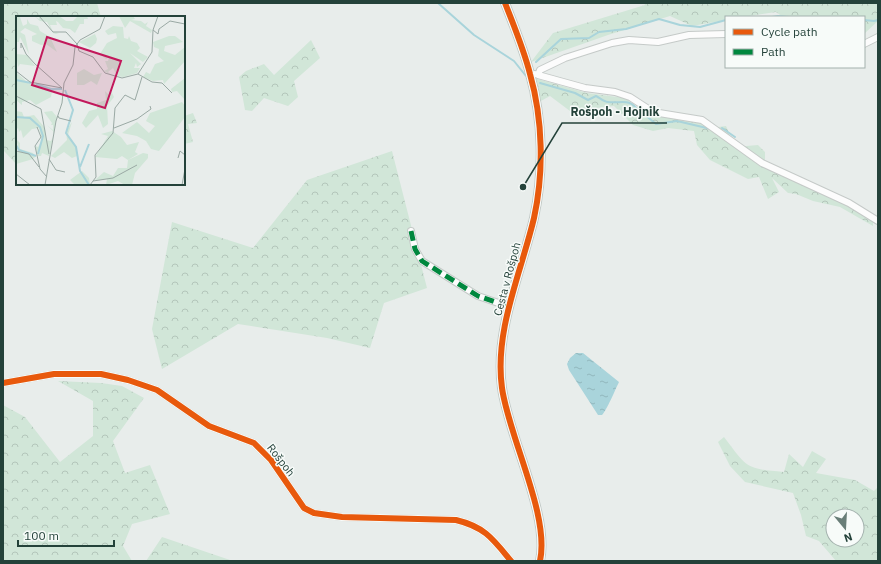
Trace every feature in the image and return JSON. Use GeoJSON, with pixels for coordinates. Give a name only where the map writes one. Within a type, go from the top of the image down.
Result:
{"type":"FeatureCollection","features":[{"type":"Feature","properties":{"kind":"street","name":"Cesta v Rošpoh"},"geometry":{"type":"LineString","coordinates":[[505,3],[535,74],[540,131],[540,185],[527,245],[506,321],[500,361],[502,387],[509,421],[535,505],[541,533],[540,561]]}},
{"type":"Feature","properties":{"kind":"street"},"geometry":{"type":"LineString","coordinates":[[535,74],[565,58],[612,43],[629,40],[658,42],[689,35],[725,34]]}},
{"type":"Feature","properties":{"kind":"street"},"geometry":{"type":"LineString","coordinates":[[865,44],[878,37]]}},
{"type":"Feature","properties":{"kind":"street"},"geometry":{"type":"LineString","coordinates":[[535,74],[585,88],[615,92],[630,97],[653,112],[702,120],[762,163],[850,203],[878,222]]}},
{"type":"Feature","properties":{"kind":"street"},"geometry":{"type":"LineString","coordinates":[[411,231],[415,249],[422,261],[478,296],[510,307]]}},
{"type":"Feature","properties":{"kind":"street","name":"Rošpoh"},"geometry":{"type":"LineString","coordinates":[[3,383],[54,374],[101,374],[128,380],[157,390],[209,426],[254,443],[271,460],[304,508],[314,513],[342,517],[456,520],[482,529],[491,537],[511,561]]}},
{"type":"Feature","properties":{"kind":"green space"},"geometry":{"type":"Polygon","coordinates":[[[3,3],[97,3],[101,16],[16,16],[16,164],[4,151],[3,153],[3,3]]]}},
{"type":"Feature","properties":{"kind":"green space"},"geometry":{"type":"Polygon","coordinates":[[[644,3],[878,3],[878,21],[865,33],[865,16],[782,16],[776,12],[750,16],[725,16],[725,20],[692,26],[670,16],[608,35],[531,62],[553,33],[645,5],[644,3]]]}},
{"type":"Feature","properties":{"kind":"green space"},"geometry":{"type":"Polygon","coordinates":[[[311,40],[320,58],[294,81],[298,97],[288,106],[264,98],[252,111],[245,110],[239,77],[246,71],[264,64],[274,75],[311,40]]]}},
{"type":"Feature","properties":{"kind":"green space"},"geometry":{"type":"Polygon","coordinates":[[[534,78],[587,93],[625,98],[649,116],[677,118],[704,123],[710,128],[726,126],[735,147],[758,145],[765,152],[765,166],[837,199],[873,220],[873,226],[840,207],[813,201],[796,194],[788,193],[772,178],[779,192],[768,199],[759,177],[748,179],[710,160],[697,145],[694,131],[668,128],[653,131],[633,125],[614,106],[570,111],[550,96],[539,102],[534,78]]]}},
{"type":"Feature","properties":{"kind":"green space"},"geometry":{"type":"Polygon","coordinates":[[[193,113],[197,123],[188,124],[193,142],[185,144],[185,116],[193,113]]]}},
{"type":"Feature","properties":{"kind":"green space"},"geometry":{"type":"Polygon","coordinates":[[[392,151],[427,288],[384,303],[370,348],[327,338],[238,324],[162,369],[152,329],[172,222],[253,248],[307,180],[392,151]]]}},
{"type":"Feature","properties":{"kind":"green space"},"geometry":{"type":"Polygon","coordinates":[[[58,381],[101,383],[122,386],[144,398],[113,441],[125,473],[150,465],[170,514],[132,524],[123,546],[132,561],[3,561],[3,405],[25,417],[60,462],[93,436],[93,401],[58,381]]]}},
{"type":"Feature","properties":{"kind":"green space"},"geometry":{"type":"Polygon","coordinates":[[[724,437],[738,455],[748,465],[754,468],[784,472],[789,454],[803,467],[812,451],[826,459],[816,473],[855,480],[874,491],[878,487],[878,561],[836,561],[819,541],[806,536],[801,515],[793,493],[745,482],[730,466],[718,442],[724,437]]]}},
{"type":"Feature","properties":{"kind":"green space"},"geometry":{"type":"Polygon","coordinates":[[[162,537],[233,561],[146,561],[162,537]]]}},
{"type":"Feature","properties":{"kind":"water"},"geometry":{"type":"Polygon","coordinates":[[[576,353],[583,353],[619,382],[602,415],[598,415],[569,370],[567,364],[570,358],[576,353]]]}},
{"type":"Feature","properties":{"kind":"waterway"},"geometry":{"type":"LineString","coordinates":[[438,3],[474,35],[514,61],[526,76]]}},
{"type":"Feature","properties":{"kind":"waterway"},"geometry":{"type":"LineString","coordinates":[[536,62],[561,39],[589,38],[599,32],[626,29],[659,19],[680,25],[700,27],[725,20]]}},
{"type":"Feature","properties":{"kind":"waterway"},"geometry":{"type":"LineString","coordinates":[[865,20],[878,20]]}},
{"type":"Feature","properties":{"kind":"waterway"},"geometry":{"type":"LineString","coordinates":[[540,83],[575,93],[588,100],[596,96],[606,102],[624,102],[632,104],[638,111],[656,124],[677,121],[711,129]]}},
{"type":"Feature","properties":{"kind":"waterway"},"geometry":{"type":"LineString","coordinates":[[722,128],[735,137]]}},
{"type":"Feature","properties":{"kind":"marked path"},"geometry":{"type":"LineString","coordinates":[[411,231],[415,249],[422,261],[478,296],[510,307]]}},
{"type":"Feature","properties":{"kind":"cycle path"},"geometry":{"type":"LineString","coordinates":[[505,3],[525,56],[538,109],[540,128],[541,164],[537,200],[529,239],[505,324],[501,367],[502,388],[506,408],[534,499],[539,522],[542,542],[540,561]]}},
{"type":"Feature","properties":{"kind":"cycle path"},"geometry":{"type":"LineString","coordinates":[[3,383],[54,374],[101,374],[128,380],[157,390],[209,426],[254,443],[271,460],[304,508],[314,513],[342,517],[456,520],[474,526],[488,535],[511,561]]}},
{"type":"Feature","properties":{"kind":"place","name":"Rošpoh - Hojnik"},"geometry":{"type":"Point","coordinates":[523,187]}}]}
